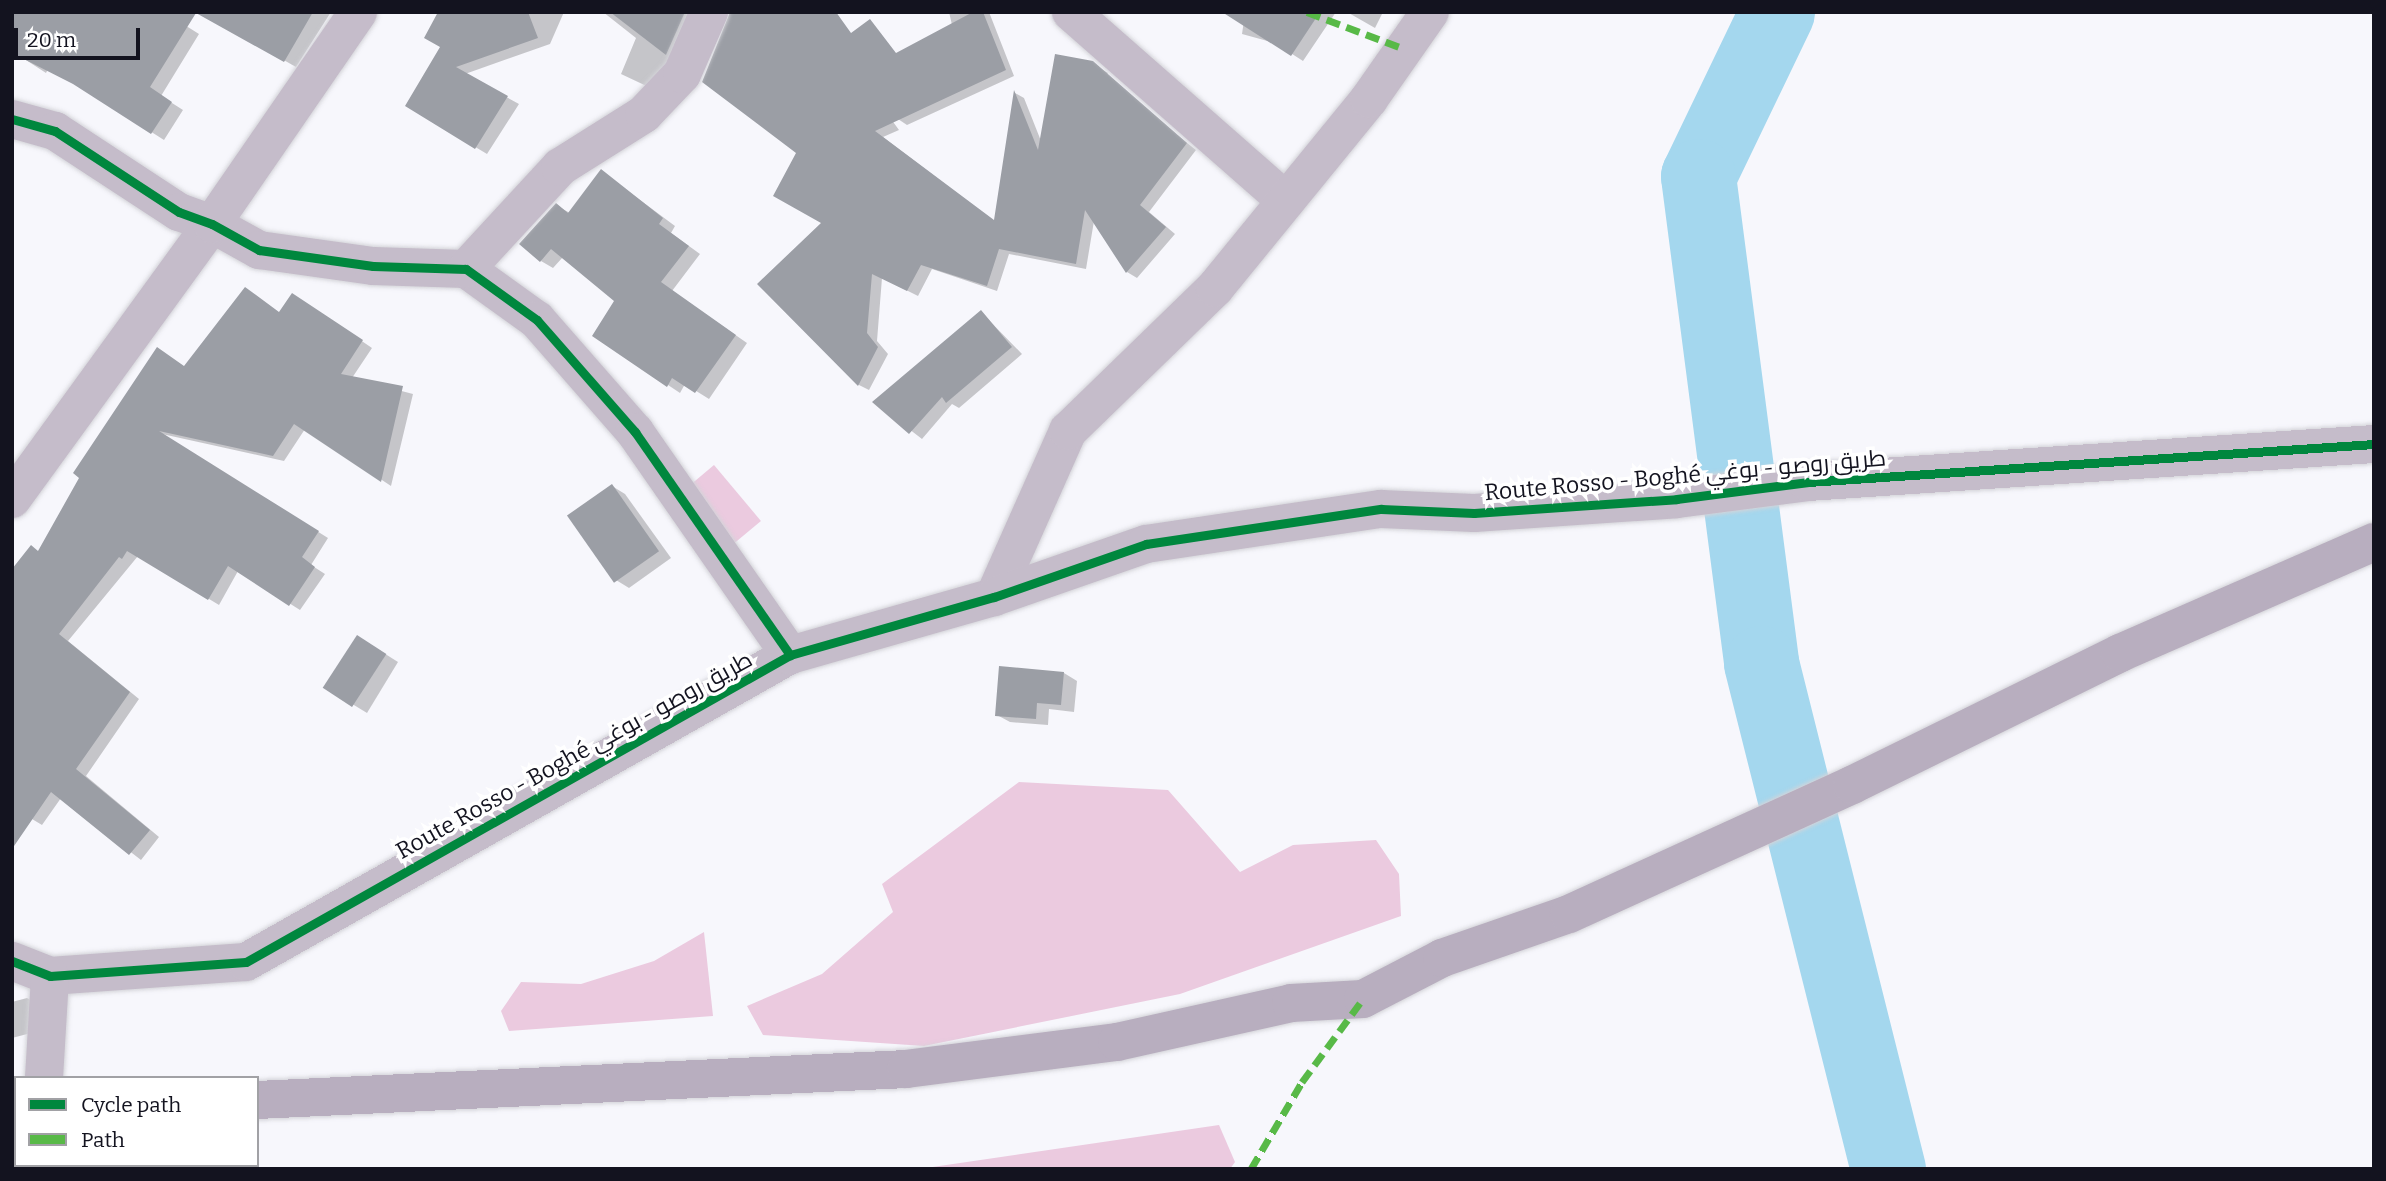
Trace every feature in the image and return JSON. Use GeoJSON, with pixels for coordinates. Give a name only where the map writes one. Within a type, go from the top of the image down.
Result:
{"type":"FeatureCollection","features":[{"type":"Feature","properties":{"kind":"highway"},"geometry":{"type":"LineString","coordinates":[[259,1100],[906,1069],[1117,1042],[1292,1003],[1363,999],[1442,958],[1569,914],[1852,785],[2120,653],[2374,542]]}},
{"type":"Feature","properties":{"kind":"street"},"geometry":{"type":"LineString","coordinates":[[12,499],[212,224],[358,12]]}},
{"type":"Feature","properties":{"kind":"street"},"geometry":{"type":"LineString","coordinates":[[466,269],[560,167],[644,114],[682,74],[709,12]]}},
{"type":"Feature","properties":{"kind":"street"},"geometry":{"type":"LineString","coordinates":[[1071,12],[1286,201]]}},
{"type":"Feature","properties":{"kind":"street"},"geometry":{"type":"LineString","coordinates":[[994,597],[1068,431],[1215,288],[1369,99],[1430,12]]}},
{"type":"Feature","properties":{"kind":"street"},"geometry":{"type":"LineString","coordinates":[[12,119],[55,131],[179,212],[212,224],[259,250],[373,266],[466,269],[537,320],[635,432],[790,655]]}},
{"type":"Feature","properties":{"kind":"street","name":"Route Rosso - Boghé طريق روصو - بوغي"},"geometry":{"type":"LineString","coordinates":[[50,976],[246,961],[790,655],[994,597],[1146,544],[1381,509],[1474,513],[1677,499],[1808,482],[2374,444]]}},
{"type":"Feature","properties":{"kind":"street"},"geometry":{"type":"LineString","coordinates":[[12,961],[50,976],[44,1076]]}},
{"type":"Feature","properties":{"kind":"shaded area"},"geometry":{"type":"Polygon","coordinates":[[[714,465],[761,521],[732,545],[685,489],[714,465]]]}},
{"type":"Feature","properties":{"kind":"shaded area"},"geometry":{"type":"Polygon","coordinates":[[[1019,782],[1168,790],[1240,872],[1293,845],[1376,840],[1399,874],[1401,916],[1180,994],[924,1046],[763,1035],[747,1006],[822,974],[893,912],[882,884],[1019,782]]]}},
{"type":"Feature","properties":{"kind":"shaded area"},"geometry":{"type":"Polygon","coordinates":[[[704,932],[713,1016],[509,1031],[501,1011],[521,982],[581,984],[654,961],[704,932]]]}},
{"type":"Feature","properties":{"kind":"shaded area"},"geometry":{"type":"Polygon","coordinates":[[[1219,1125],[1235,1162],[1230,1169],[919,1169],[1219,1125]]]}},
{"type":"Feature","properties":{"kind":"building"},"geometry":{"type":"Polygon","coordinates":[[[12,12],[313,12],[284,62],[196,13],[150,87],[172,102],[151,134],[73,84],[12,53],[12,12]]]}},
{"type":"Feature","properties":{"kind":"building"},"geometry":{"type":"Polygon","coordinates":[[[438,12],[528,12],[538,38],[456,67],[508,96],[475,149],[405,106],[440,47],[424,38],[438,12]]]}},
{"type":"Feature","properties":{"kind":"building"},"geometry":{"type":"Polygon","coordinates":[[[610,12],[685,12],[666,55],[610,12]]]}},
{"type":"Feature","properties":{"kind":"building"},"geometry":{"type":"Polygon","coordinates":[[[730,12],[836,12],[851,33],[870,19],[896,53],[973,12],[983,12],[1006,70],[875,131],[994,220],[1014,90],[1038,150],[1055,54],[1093,61],[1187,143],[1140,205],[1166,227],[1126,273],[1085,210],[1076,264],[999,249],[987,286],[921,265],[907,291],[872,274],[867,333],[878,347],[858,386],[757,284],[821,223],[773,196],[796,153],[702,82],[730,12]]]}},
{"type":"Feature","properties":{"kind":"building"},"geometry":{"type":"Polygon","coordinates":[[[1222,12],[1320,12],[1291,56],[1222,12]]]}},
{"type":"Feature","properties":{"kind":"building"},"geometry":{"type":"Polygon","coordinates":[[[601,169],[663,218],[659,224],[689,246],[661,282],[736,335],[695,393],[672,378],[667,387],[592,336],[614,301],[551,249],[540,262],[519,244],[556,203],[568,213],[601,169]]]}},
{"type":"Feature","properties":{"kind":"building"},"geometry":{"type":"Polygon","coordinates":[[[245,287],[279,312],[292,293],[363,340],[341,374],[403,386],[381,482],[294,424],[273,456],[159,431],[319,531],[302,557],[315,567],[289,606],[228,566],[208,600],[127,551],[122,559],[119,557],[59,634],[130,692],[76,769],[150,830],[129,855],[51,792],[12,849],[12,569],[31,545],[38,551],[79,478],[73,473],[157,347],[184,366],[245,287]]]}},
{"type":"Feature","properties":{"kind":"building"},"geometry":{"type":"Polygon","coordinates":[[[981,310],[1012,347],[946,403],[942,397],[909,434],[872,402],[981,310]]]}},
{"type":"Feature","properties":{"kind":"building"},"geometry":{"type":"Polygon","coordinates":[[[612,484],[659,551],[614,583],[567,516],[612,484]]]}},
{"type":"Feature","properties":{"kind":"building"},"geometry":{"type":"Polygon","coordinates":[[[357,635],[386,654],[352,707],[323,688],[357,635]]]}},
{"type":"Feature","properties":{"kind":"building"},"geometry":{"type":"Polygon","coordinates":[[[999,666],[1064,672],[1061,705],[1037,703],[1036,719],[995,716],[999,666]]]}},
{"type":"Feature","properties":{"kind":"waterway"},"geometry":{"type":"LineString","coordinates":[[1777,12],[1698,176],[1761,663],[1888,1169]]}},
{"type":"Feature","properties":{"kind":"marked path"},"geometry":{"type":"LineString","coordinates":[[1307,12],[1405,49]]}},
{"type":"Feature","properties":{"kind":"marked path"},"geometry":{"type":"LineString","coordinates":[[1251,1169],[1302,1082],[1363,999]]}},
{"type":"Feature","properties":{"kind":"cycle path"},"geometry":{"type":"LineString","coordinates":[[12,119],[55,131],[179,212],[212,224],[259,250],[373,266],[466,269],[537,320],[635,432],[790,655]]}},
{"type":"Feature","properties":{"kind":"cycle path"},"geometry":{"type":"LineString","coordinates":[[12,961],[50,976],[246,962],[790,655],[994,597],[1146,544],[1381,509],[1474,513],[1677,499],[1808,482],[2374,444]]}}]}
